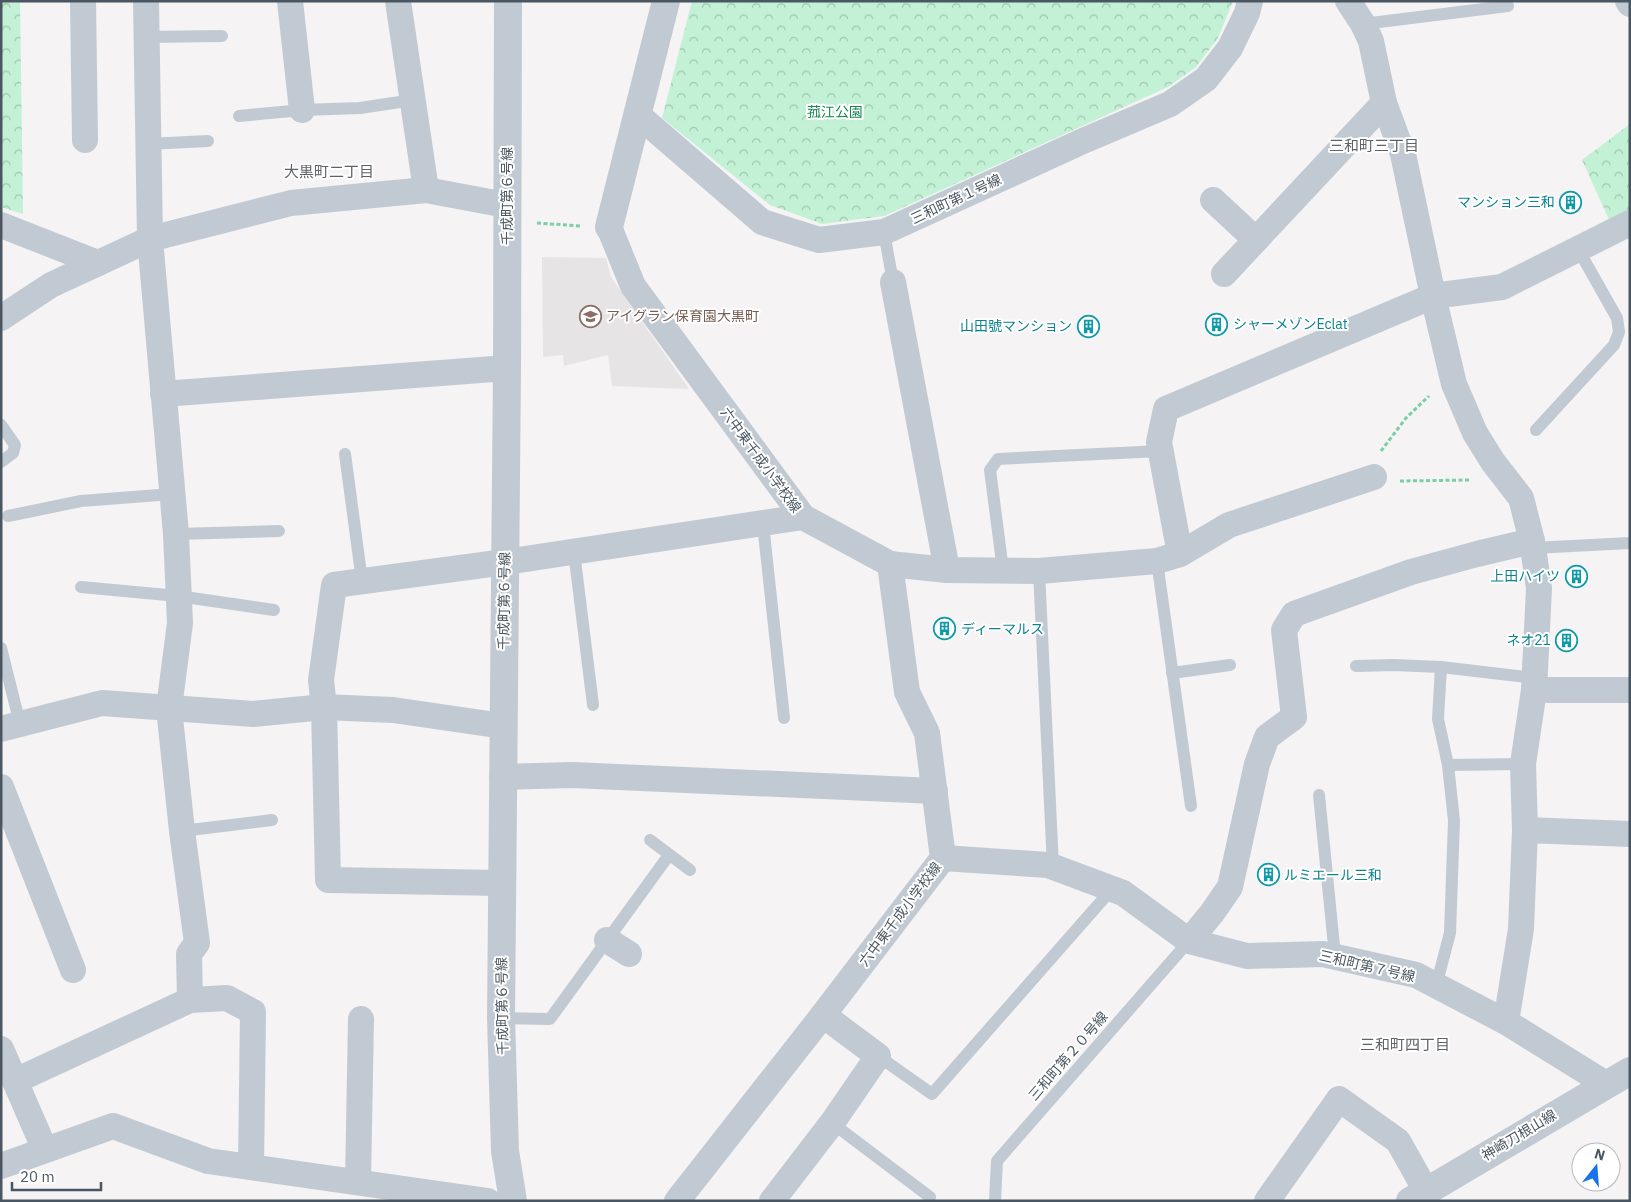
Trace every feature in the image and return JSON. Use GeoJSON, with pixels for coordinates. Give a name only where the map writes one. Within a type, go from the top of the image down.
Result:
{"type":"FeatureCollection","features":[{"type":"Feature","properties":{"kind":"street"},"geometry":{"type":"LineString","coordinates":[[83,1],[85,140]]}},
{"type":"Feature","properties":{"kind":"street"},"geometry":{"type":"LineString","coordinates":[[146,1],[150,239],[176,534],[180,624],[170,708],[182,831],[197,943],[189,954],[190,1000]]}},
{"type":"Feature","properties":{"kind":"street"},"geometry":{"type":"LineString","coordinates":[[290,1],[302,110]]}},
{"type":"Feature","properties":{"kind":"street"},"geometry":{"type":"LineString","coordinates":[[398,1],[426,190]]}},
{"type":"Feature","properties":{"kind":"street","name":"千成町第６号線"},"geometry":{"type":"LineString","coordinates":[[508,1],[507,368],[501,1018],[505,1151],[513,1201]]}},
{"type":"Feature","properties":{"kind":"street"},"geometry":{"type":"LineString","coordinates":[[609,227],[666,1]]}},
{"type":"Feature","properties":{"kind":"street","name":"三和町第１号線"},"geometry":{"type":"LineString","coordinates":[[638,115],[762,222],[819,240],[884,232],[1083,141],[1170,104],[1206,79],[1230,48],[1247,13],[1250,1]]}},
{"type":"Feature","properties":{"kind":"street"},"geometry":{"type":"LineString","coordinates":[[1348,1],[1363,24],[1371,41],[1384,102],[1402,154],[1454,384],[1475,433],[1493,462],[1521,498],[1533,545],[1539,588],[1534,684],[1523,764],[1524,830],[1521,929],[1506,1022]]}},
{"type":"Feature","properties":{"kind":"street"},"geometry":{"type":"LineString","coordinates":[[1224,274],[1384,102]]}},
{"type":"Feature","properties":{"kind":"street"},"geometry":{"type":"LineString","coordinates":[[1,318],[51,285],[150,239],[290,203],[426,190],[506,205]]}},
{"type":"Feature","properties":{"kind":"street"},"geometry":{"type":"LineString","coordinates":[[1213,200],[1256,240]]}},
{"type":"Feature","properties":{"kind":"street"},"geometry":{"type":"LineString","coordinates":[[1168,557],[1159,442],[1166,409],[1433,296],[1502,287],[1630,223]]}},
{"type":"Feature","properties":{"kind":"street"},"geometry":{"type":"LineString","coordinates":[[1,225],[98,263]]}},
{"type":"Feature","properties":{"kind":"street","name":"六中東千成小学校線"},"geometry":{"type":"LineString","coordinates":[[609,227],[633,286],[803,517],[890,564],[907,692],[927,733],[943,858],[678,1201]]}},
{"type":"Feature","properties":{"kind":"street"},"geometry":{"type":"LineString","coordinates":[[893,282],[947,570]]}},
{"type":"Feature","properties":{"kind":"street"},"geometry":{"type":"LineString","coordinates":[[163,394],[507,368]]}},
{"type":"Feature","properties":{"kind":"street"},"geometry":{"type":"LineString","coordinates":[[890,564],[947,570],[1039,571],[1168,557],[1229,525],[1374,477]]}},
{"type":"Feature","properties":{"kind":"street"},"geometry":{"type":"LineString","coordinates":[[502,883],[328,880],[324,707],[321,680],[334,585],[574,552],[803,517]]}},
{"type":"Feature","properties":{"kind":"street"},"geometry":{"type":"LineString","coordinates":[[1188,940],[1212,913],[1230,887],[1257,764],[1267,737],[1294,717],[1284,630],[1294,614],[1411,572],[1476,554],[1533,545]]}},
{"type":"Feature","properties":{"kind":"street"},"geometry":{"type":"LineString","coordinates":[[1534,684],[1630,690]]}},
{"type":"Feature","properties":{"kind":"street"},"geometry":{"type":"LineString","coordinates":[[10,727],[102,703],[253,714],[324,707],[393,710],[503,726]]}},
{"type":"Feature","properties":{"kind":"street"},"geometry":{"type":"LineString","coordinates":[[502,777],[573,775],[934,791]]}},
{"type":"Feature","properties":{"kind":"street"},"geometry":{"type":"LineString","coordinates":[[1,787],[73,970]]}},
{"type":"Feature","properties":{"kind":"street"},"geometry":{"type":"LineString","coordinates":[[1524,830],[1630,834]]}},
{"type":"Feature","properties":{"kind":"street","name":"三和町第７号線"},"geometry":{"type":"LineString","coordinates":[[943,858],[1048,865],[1123,893],[1188,940],[1247,956],[1323,954],[1416,975],[1506,1022],[1606,1084]]}},
{"type":"Feature","properties":{"kind":"street"},"geometry":{"type":"LineString","coordinates":[[607,940],[629,954]]}},
{"type":"Feature","properties":{"kind":"street"},"geometry":{"type":"LineString","coordinates":[[16,1081],[190,1000],[227,998],[252,1012],[251,1167]]}},
{"type":"Feature","properties":{"kind":"street"},"geometry":{"type":"LineString","coordinates":[[772,1201],[832,1123],[878,1056],[823,1015]]}},
{"type":"Feature","properties":{"kind":"street"},"geometry":{"type":"LineString","coordinates":[[358,1182],[361,1019]]}},
{"type":"Feature","properties":{"kind":"street"},"geometry":{"type":"LineString","coordinates":[[1,1049],[45,1150]]}},
{"type":"Feature","properties":{"kind":"street","name":"神崎刀根山線"},"geometry":{"type":"LineString","coordinates":[[1418,1196],[1630,1070]]}},
{"type":"Feature","properties":{"kind":"street"},"geometry":{"type":"LineString","coordinates":[[1267,1201],[1339,1099],[1398,1141],[1418,1196]]}},
{"type":"Feature","properties":{"kind":"street"},"geometry":{"type":"LineString","coordinates":[[1,1166],[113,1126],[208,1161],[488,1201]]}},
{"type":"Feature","properties":{"kind":"lane"},"geometry":{"type":"LineString","coordinates":[[1363,24],[1508,6]]}},
{"type":"Feature","properties":{"kind":"lane"},"geometry":{"type":"LineString","coordinates":[[146,37],[222,36]]}},
{"type":"Feature","properties":{"kind":"lane"},"geometry":{"type":"LineString","coordinates":[[239,116],[302,110],[360,108],[412,100]]}},
{"type":"Feature","properties":{"kind":"lane"},"geometry":{"type":"LineString","coordinates":[[148,144],[208,141]]}},
{"type":"Feature","properties":{"kind":"lane"},"geometry":{"type":"LineString","coordinates":[[884,232],[893,282]]}},
{"type":"Feature","properties":{"kind":"lane"},"geometry":{"type":"LineString","coordinates":[[1536,430],[1614,345],[1619,332],[1617,318],[1578,249]]}},
{"type":"Feature","properties":{"kind":"lane"},"geometry":{"type":"LineString","coordinates":[[1,425],[15,445],[13,453],[1,462]]}},
{"type":"Feature","properties":{"kind":"lane"},"geometry":{"type":"LineString","coordinates":[[1004,570],[990,470],[998,460],[1161,451]]}},
{"type":"Feature","properties":{"kind":"lane"},"geometry":{"type":"LineString","coordinates":[[345,454],[362,581]]}},
{"type":"Feature","properties":{"kind":"lane"},"geometry":{"type":"LineString","coordinates":[[8,516],[81,501],[172,494]]}},
{"type":"Feature","properties":{"kind":"lane"},"geometry":{"type":"LineString","coordinates":[[763,524],[784,718]]}},
{"type":"Feature","properties":{"kind":"lane"},"geometry":{"type":"LineString","coordinates":[[176,534],[280,531]]}},
{"type":"Feature","properties":{"kind":"lane"},"geometry":{"type":"LineString","coordinates":[[1533,545],[1630,543]]}},
{"type":"Feature","properties":{"kind":"lane"},"geometry":{"type":"LineString","coordinates":[[574,552],[593,705]]}},
{"type":"Feature","properties":{"kind":"lane"},"geometry":{"type":"LineString","coordinates":[[1168,557],[1172,673],[1191,806]]}},
{"type":"Feature","properties":{"kind":"lane"},"geometry":{"type":"LineString","coordinates":[[1039,571],[1053,867]]}},
{"type":"Feature","properties":{"kind":"lane"},"geometry":{"type":"LineString","coordinates":[[81,587],[178,596],[274,610]]}},
{"type":"Feature","properties":{"kind":"lane"},"geometry":{"type":"LineString","coordinates":[[1,648],[10,727]]}},
{"type":"Feature","properties":{"kind":"lane"},"geometry":{"type":"LineString","coordinates":[[1172,673],[1230,665]]}},
{"type":"Feature","properties":{"kind":"lane"},"geometry":{"type":"LineString","coordinates":[[1356,666],[1441,667],[1534,684]]}},
{"type":"Feature","properties":{"kind":"lane"},"geometry":{"type":"LineString","coordinates":[[1436,986],[1450,933],[1454,821],[1448,765],[1438,719],[1441,667]]}},
{"type":"Feature","properties":{"kind":"lane"},"geometry":{"type":"LineString","coordinates":[[1448,765],[1523,764]]}},
{"type":"Feature","properties":{"kind":"lane"},"geometry":{"type":"LineString","coordinates":[[1319,795],[1335,956]]}},
{"type":"Feature","properties":{"kind":"lane"},"geometry":{"type":"LineString","coordinates":[[182,831],[272,820]]}},
{"type":"Feature","properties":{"kind":"lane"},"geometry":{"type":"LineString","coordinates":[[650,840],[690,870]]}},
{"type":"Feature","properties":{"kind":"lane"},"geometry":{"type":"LineString","coordinates":[[501,1018],[550,1019],[670,855]]}},
{"type":"Feature","properties":{"kind":"lane"},"geometry":{"type":"LineString","coordinates":[[878,1056],[932,1094],[1112,889]]}},
{"type":"Feature","properties":{"kind":"lane","name":"三和町第２０号線"},"geometry":{"type":"LineString","coordinates":[[995,1201],[997,1161],[1188,940]]}},
{"type":"Feature","properties":{"kind":"lane"},"geometry":{"type":"LineString","coordinates":[[832,1123],[930,1197]]}},
{"type":"Feature","properties":{"kind":"path"},"geometry":{"type":"LineString","coordinates":[[532,223],[609,227]]}},
{"type":"Feature","properties":{"kind":"path"},"geometry":{"type":"LineString","coordinates":[[1454,384],[1429,396],[1406,418],[1381,451],[1374,477],[1406,481],[1482,480],[1504,477]]}},
{"type":"Feature","properties":{"kind":"shaded area","name":"アイグラン保育園大黒町"},"geometry":{"type":"Polygon","coordinates":[[[542,257],[606,258],[611,277],[689,389],[612,386],[608,355],[564,366],[563,355],[543,357],[542,257]]]}},
{"type":"Feature","properties":{"kind":"green space"},"geometry":{"type":"Polygon","coordinates":[[[1,1],[20,1],[23,214],[1,207],[1,1]]]}},
{"type":"Feature","properties":{"kind":"green space","name":"菰江公園"},"geometry":{"type":"Polygon","coordinates":[[[692,1],[1233,1],[1218,38],[1196,67],[1168,87],[884,216],[822,224],[770,205],[662,118],[692,1]]]}},
{"type":"Feature","properties":{"kind":"green space"},"geometry":{"type":"Polygon","coordinates":[[[1630,124],[1630,215],[1611,224],[1582,160],[1630,124]]]}},
{"type":"Feature","properties":{"kind":"place","name":"マンション三和"},"geometry":{"type":"Point","coordinates":[1571,202]}},
{"type":"Feature","properties":{"kind":"place","name":"アイグラン保育園大黒町"},"geometry":{"type":"Point","coordinates":[590,316]}},
{"type":"Feature","properties":{"kind":"place","name":"シャーメゾンEclat"},"geometry":{"type":"Point","coordinates":[1217,324]}},
{"type":"Feature","properties":{"kind":"place","name":"山田號マンション"},"geometry":{"type":"Point","coordinates":[1088,326]}},
{"type":"Feature","properties":{"kind":"place","name":"上田ハイツ"},"geometry":{"type":"Point","coordinates":[1576,576]}},
{"type":"Feature","properties":{"kind":"place","name":"ディーマルス"},"geometry":{"type":"Point","coordinates":[945,629]}},
{"type":"Feature","properties":{"kind":"place","name":"ネオ21"},"geometry":{"type":"Point","coordinates":[1567,640]}},
{"type":"Feature","properties":{"kind":"place","name":"ルミエール三和"},"geometry":{"type":"Point","coordinates":[1268,875]}},
{"type":"Feature","properties":{"kind":"district","name":"三和町三丁目"},"geometry":{"type":"Point","coordinates":[1374,145]}},
{"type":"Feature","properties":{"kind":"district","name":"大黒町二丁目"},"geometry":{"type":"Point","coordinates":[329,171]}},
{"type":"Feature","properties":{"kind":"district","name":"三和町四丁目"},"geometry":{"type":"Point","coordinates":[1405,1044]}}]}
